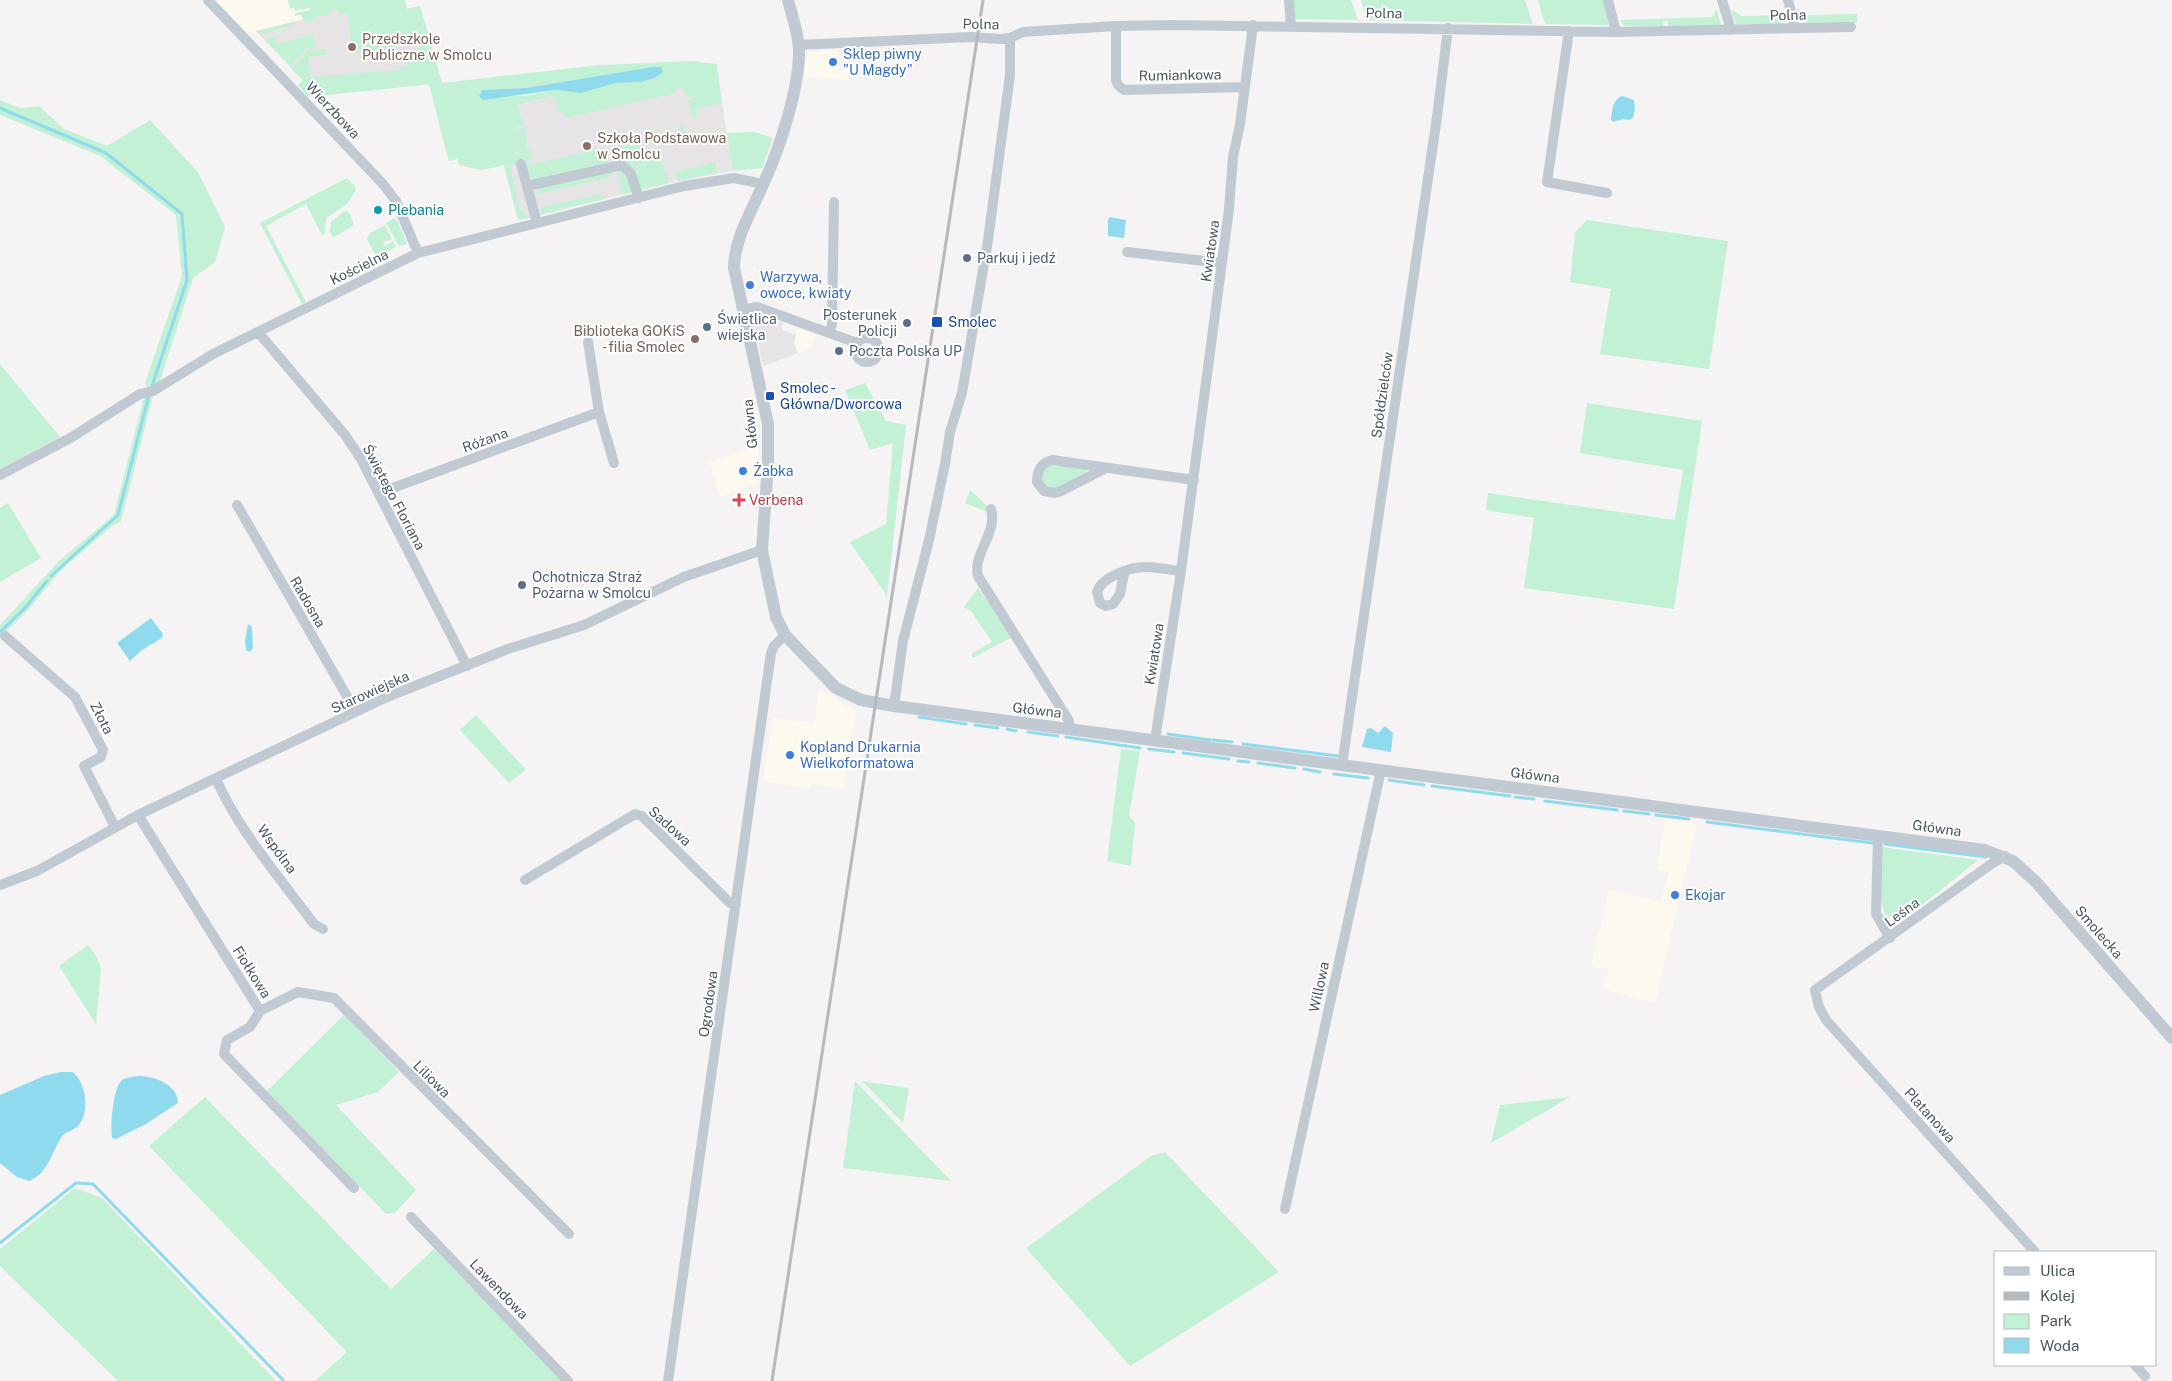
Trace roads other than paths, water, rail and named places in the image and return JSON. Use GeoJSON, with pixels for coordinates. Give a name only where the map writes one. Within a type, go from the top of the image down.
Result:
{"type":"FeatureCollection","features":[{"type":"Feature","properties":{"kind":"street","name":"Wierzbowa"},"geometry":{"type":"LineString","coordinates":[[208,0],[387,188],[396,201],[418,253]]}},
{"type":"Feature","properties":{"kind":"street","name":"Główna"},"geometry":{"type":"LineString","coordinates":[[788,0],[798,45],[796,74],[786,120],[764,184],[740,237],[735,255],[736,286],[761,384],[768,435],[762,550],[776,618],[785,635],[836,688],[861,700],[894,706],[1878,835],[2001,855]]}},
{"type":"Feature","properties":{"kind":"street"},"geometry":{"type":"LineString","coordinates":[[1289,0],[1291,26]]}},
{"type":"Feature","properties":{"kind":"street"},"geometry":{"type":"LineString","coordinates":[[1608,0],[1616,32]]}},
{"type":"Feature","properties":{"kind":"street"},"geometry":{"type":"LineString","coordinates":[[1722,0],[1731,30]]}},
{"type":"Feature","properties":{"kind":"street"},"geometry":{"type":"LineString","coordinates":[[1788,0],[1795,28]]}},
{"type":"Feature","properties":{"kind":"street","name":"Polna"},"geometry":{"type":"LineString","coordinates":[[798,45],[971,37],[1010,38],[1023,32],[1116,26],[1253,25],[1616,32],[1852,27]]}},
{"type":"Feature","properties":{"kind":"street","name":"Kwiatowa"},"geometry":{"type":"LineString","coordinates":[[1154,740],[1194,480],[1222,263],[1233,157],[1253,25]]}},
{"type":"Feature","properties":{"kind":"street","name":"Rumiankowa"},"geometry":{"type":"LineString","coordinates":[[1116,26],[1116,80],[1120,89],[1245,87]]}},
{"type":"Feature","properties":{"kind":"street","name":"Spółdzielców"},"geometry":{"type":"LineString","coordinates":[[1342,765],[1437,117],[1448,28]]}},
{"type":"Feature","properties":{"kind":"street"},"geometry":{"type":"LineString","coordinates":[[1569,30],[1547,182],[1607,193]]}},
{"type":"Feature","properties":{"kind":"street"},"geometry":{"type":"LineString","coordinates":[[894,706],[903,641],[946,464],[950,432],[962,392],[988,240],[1010,75],[1010,38]]}},
{"type":"Feature","properties":{"kind":"street"},"geometry":{"type":"LineString","coordinates":[[521,164],[537,223]]}},
{"type":"Feature","properties":{"kind":"street"},"geometry":{"type":"LineString","coordinates":[[527,186],[622,164],[631,174],[639,198]]}},
{"type":"Feature","properties":{"kind":"street","name":"Kościelna"},"geometry":{"type":"LineString","coordinates":[[0,475],[72,437],[140,394],[151,391],[213,354],[418,253],[724,178],[764,184]]}},
{"type":"Feature","properties":{"kind":"street"},"geometry":{"type":"LineString","coordinates":[[829,333],[832,325],[834,202]]}},
{"type":"Feature","properties":{"kind":"street"},"geometry":{"type":"LineString","coordinates":[[1127,252],[1222,263]]}},
{"type":"Feature","properties":{"kind":"street"},"geometry":{"type":"LineString","coordinates":[[742,310],[757,307],[857,344]]}},
{"type":"Feature","properties":{"kind":"street","name":"Świętego Floriana"},"geometry":{"type":"LineString","coordinates":[[258,332],[344,435],[361,459],[466,666]]}},
{"type":"Feature","properties":{"kind":"street"},"geometry":{"type":"LineString","coordinates":[[588,342],[599,412],[614,463]]}},
{"type":"Feature","properties":{"kind":"street","name":"Różana"},"geometry":{"type":"LineString","coordinates":[[379,493],[599,412]]}},
{"type":"Feature","properties":{"kind":"street"},"geometry":{"type":"LineString","coordinates":[[1106,468],[1055,493],[1044,492],[1037,482],[1038,470],[1047,461],[1106,468],[1194,480]]}},
{"type":"Feature","properties":{"kind":"street","name":"Radosna"},"geometry":{"type":"LineString","coordinates":[[237,505],[356,712]]}},
{"type":"Feature","properties":{"kind":"street","name":"Główna"},"geometry":{"type":"LineString","coordinates":[[991,509],[992,525],[976,566],[978,576],[1069,721],[1068,730]]}},
{"type":"Feature","properties":{"kind":"street","name":"Starowiejska"},"geometry":{"type":"LineString","coordinates":[[0,885],[36,871],[115,827],[356,712],[466,666],[538,639],[584,626],[684,577],[762,550]]}},
{"type":"Feature","properties":{"kind":"street"},"geometry":{"type":"LineString","coordinates":[[1124,573],[1134,568],[1145,567],[1181,571]]}},
{"type":"Feature","properties":{"kind":"street","name":"Ogrodowa"},"geometry":{"type":"LineString","coordinates":[[668,1381],[772,653],[774,646],[785,635]]}},
{"type":"Feature","properties":{"kind":"street","name":"Złota"},"geometry":{"type":"LineString","coordinates":[[5,636],[75,696],[103,750],[102,757],[84,766],[115,827]]}},
{"type":"Feature","properties":{"kind":"street","name":"Willowa"},"geometry":{"type":"LineString","coordinates":[[1284,1209],[1381,770]]}},
{"type":"Feature","properties":{"kind":"street","name":"Wspólna"},"geometry":{"type":"LineString","coordinates":[[216,779],[225,799],[267,860],[314,924],[323,929]]}},
{"type":"Feature","properties":{"kind":"street","name":"Sadowa"},"geometry":{"type":"LineString","coordinates":[[525,880],[635,814],[642,816],[730,903],[736,904]]}},
{"type":"Feature","properties":{"kind":"street","name":"Fiołkowa"},"geometry":{"type":"LineString","coordinates":[[138,816],[260,1011],[250,1027],[227,1040],[224,1054],[354,1188]]}},
{"type":"Feature","properties":{"kind":"street"},"geometry":{"type":"LineString","coordinates":[[1878,835],[1876,914],[1890,938]]}},
{"type":"Feature","properties":{"kind":"street","name":"Leśna"},"geometry":{"type":"LineString","coordinates":[[1815,990],[1890,938],[2001,855]]}},
{"type":"Feature","properties":{"kind":"street","name":"Smolecka"},"geometry":{"type":"LineString","coordinates":[[2001,855],[2035,881],[2172,1038]]}},
{"type":"Feature","properties":{"kind":"street","name":"Platanowa"},"geometry":{"type":"LineString","coordinates":[[1815,990],[1819,1007],[1826,1020],[2034,1251]]}},
{"type":"Feature","properties":{"kind":"street","name":"Liliowa"},"geometry":{"type":"LineString","coordinates":[[260,1011],[264,1011],[298,992],[334,998],[569,1234]]}},
{"type":"Feature","properties":{"kind":"street","name":"Lawendowa"},"geometry":{"type":"LineString","coordinates":[[411,1217],[568,1381]]}},
{"type":"Feature","properties":{"kind":"street"},"geometry":{"type":"LineString","coordinates":[[2136,1366],[2145,1376]]}},
{"type":"Feature","properties":{"kind":"water"},"geometry":{"type":"Polygon","coordinates":[[[661,67],[663,72],[655,78],[640,82],[616,83],[581,93],[556,90],[483,100],[479,96],[483,90],[526,88],[661,67]]]}},
{"type":"Feature","properties":{"kind":"water"},"geometry":{"type":"Polygon","coordinates":[[[1622,96],[1634,100],[1633,118],[1613,122],[1611,120],[1613,106],[1616,100],[1622,96]]]}},
{"type":"Feature","properties":{"kind":"water"},"geometry":{"type":"Polygon","coordinates":[[[1110,217],[1126,220],[1124,238],[1108,236],[1108,220],[1110,217]]]}},
{"type":"Feature","properties":{"kind":"water"},"geometry":{"type":"Polygon","coordinates":[[[151,618],[163,634],[162,638],[142,650],[130,661],[117,643],[151,618]]]}},
{"type":"Feature","properties":{"kind":"water"},"geometry":{"type":"Polygon","coordinates":[[[248,624],[252,627],[253,648],[250,652],[246,650],[245,641],[248,624]]]}},
{"type":"Feature","properties":{"kind":"water"},"geometry":{"type":"Polygon","coordinates":[[[1385,726],[1393,733],[1391,752],[1362,747],[1367,729],[1371,728],[1378,733],[1385,726]]]}},
{"type":"Feature","properties":{"kind":"water"},"geometry":{"type":"Polygon","coordinates":[[[61,1072],[73,1072],[81,1083],[85,1097],[85,1112],[79,1125],[63,1136],[41,1173],[29,1181],[17,1177],[0,1163],[0,1095],[44,1076],[61,1072]]]}},
{"type":"Feature","properties":{"kind":"water"},"geometry":{"type":"Polygon","coordinates":[[[141,1076],[165,1083],[174,1091],[178,1103],[146,1124],[116,1139],[112,1138],[113,1108],[119,1084],[124,1079],[141,1076]]]}},
{"type":"Feature","properties":{"kind":"waterway"},"geometry":{"type":"LineString","coordinates":[[0,108],[106,153],[182,214],[187,280],[151,389]]}},
{"type":"Feature","properties":{"kind":"waterway"},"geometry":{"type":"LineString","coordinates":[[51,576],[118,515],[149,395]]}},
{"type":"Feature","properties":{"kind":"waterway"},"geometry":{"type":"LineString","coordinates":[[0,632],[24,609],[47,581]]}},
{"type":"Feature","properties":{"kind":"waterway"},"geometry":{"type":"LineString","coordinates":[[919,717],[966,724]]}},
{"type":"Feature","properties":{"kind":"waterway"},"geometry":{"type":"LineString","coordinates":[[975,725],[998,728]]}},
{"type":"Feature","properties":{"kind":"waterway"},"geometry":{"type":"LineString","coordinates":[[1007,729],[1016,731]]}},
{"type":"Feature","properties":{"kind":"waterway"},"geometry":{"type":"LineString","coordinates":[[1028,732],[1058,736]]}},
{"type":"Feature","properties":{"kind":"waterway"},"geometry":{"type":"LineString","coordinates":[[1168,734],[1210,740]]}},
{"type":"Feature","properties":{"kind":"waterway"},"geometry":{"type":"LineString","coordinates":[[1066,737],[1140,748]]}},
{"type":"Feature","properties":{"kind":"waterway"},"geometry":{"type":"LineString","coordinates":[[1213,740],[1232,742]]}},
{"type":"Feature","properties":{"kind":"waterway"},"geometry":{"type":"LineString","coordinates":[[1243,744],[1338,756]]}},
{"type":"Feature","properties":{"kind":"waterway"},"geometry":{"type":"LineString","coordinates":[[1149,749],[1174,752]]}},
{"type":"Feature","properties":{"kind":"waterway"},"geometry":{"type":"LineString","coordinates":[[1183,753],[1229,759]]}},
{"type":"Feature","properties":{"kind":"waterway"},"geometry":{"type":"LineString","coordinates":[[1238,761],[1249,762]]}},
{"type":"Feature","properties":{"kind":"waterway"},"geometry":{"type":"LineString","coordinates":[[1258,763],[1295,768]]}},
{"type":"Feature","properties":{"kind":"waterway"},"geometry":{"type":"LineString","coordinates":[[1304,769],[1320,772]]}},
{"type":"Feature","properties":{"kind":"waterway"},"geometry":{"type":"LineString","coordinates":[[1334,774],[1368,778]]}},
{"type":"Feature","properties":{"kind":"waterway"},"geometry":{"type":"LineString","coordinates":[[1389,780],[1424,785]]}},
{"type":"Feature","properties":{"kind":"waterway"},"geometry":{"type":"LineString","coordinates":[[1432,786],[1510,796]]}},
{"type":"Feature","properties":{"kind":"waterway"},"geometry":{"type":"LineString","coordinates":[[1515,797],[1534,799]]}},
{"type":"Feature","properties":{"kind":"waterway"},"geometry":{"type":"LineString","coordinates":[[1545,801],[1617,810]]}},
{"type":"Feature","properties":{"kind":"waterway"},"geometry":{"type":"LineString","coordinates":[[1624,811],[1649,814]]}},
{"type":"Feature","properties":{"kind":"waterway"},"geometry":{"type":"LineString","coordinates":[[1656,815],[1689,819]]}},
{"type":"Feature","properties":{"kind":"waterway"},"geometry":{"type":"LineString","coordinates":[[1707,822],[1872,843]]}},
{"type":"Feature","properties":{"kind":"waterway"},"geometry":{"type":"LineString","coordinates":[[1885,844],[1986,857]]}},
{"type":"Feature","properties":{"kind":"waterway"},"geometry":{"type":"LineString","coordinates":[[0,1243],[76,1183],[93,1184],[284,1381]]}},
{"type":"Feature","properties":{"kind":"railway"},"geometry":{"type":"LineString","coordinates":[[772,1381],[983,0]]}},
{"type":"Feature","properties":{"kind":"place","name":"Przedszkole Publiczne w Smolcu"},"geometry":{"type":"Point","coordinates":[352,47]}},
{"type":"Feature","properties":{"kind":"place","name":"Sklep piwny \"U Magdy\""},"geometry":{"type":"Point","coordinates":[833,62]}},
{"type":"Feature","properties":{"kind":"place","name":"Szkoła Podstawowa w Smolcu"},"geometry":{"type":"Point","coordinates":[587,146]}},
{"type":"Feature","properties":{"kind":"place","name":"Plebania"},"geometry":{"type":"Point","coordinates":[378,210]}},
{"type":"Feature","properties":{"kind":"place","name":"Parkuj i jedź"},"geometry":{"type":"Point","coordinates":[967,258]}},
{"type":"Feature","properties":{"kind":"place","name":"Warzywa, owoce, kwiaty"},"geometry":{"type":"Point","coordinates":[750,285]}},
{"type":"Feature","properties":{"kind":"place","name":"Smolec"},"geometry":{"type":"Point","coordinates":[937,322]}},
{"type":"Feature","properties":{"kind":"place","name":"Posterunek Policji"},"geometry":{"type":"Point","coordinates":[907,323]}},
{"type":"Feature","properties":{"kind":"place","name":"Świetlica wiejska"},"geometry":{"type":"Point","coordinates":[707,327]}},
{"type":"Feature","properties":{"kind":"place","name":"Biblioteka GOKiS - filia Smolec"},"geometry":{"type":"Point","coordinates":[695,339]}},
{"type":"Feature","properties":{"kind":"place","name":"Poczta Polska UP"},"geometry":{"type":"Point","coordinates":[839,351]}},
{"type":"Feature","properties":{"kind":"place","name":"Smolec - Główna/Dworcowa"},"geometry":{"type":"Point","coordinates":[770,396]}},
{"type":"Feature","properties":{"kind":"place","name":"Żabka"},"geometry":{"type":"Point","coordinates":[743,471]}},
{"type":"Feature","properties":{"kind":"place","name":"Verbena"},"geometry":{"type":"Point","coordinates":[739,500]}},
{"type":"Feature","properties":{"kind":"place","name":"Ochotnicza Straż Pożarna w Smolcu"},"geometry":{"type":"Point","coordinates":[522,585]}},
{"type":"Feature","properties":{"kind":"place","name":"Kopland Drukarnia Wielkoformatowa"},"geometry":{"type":"Point","coordinates":[790,755]}},
{"type":"Feature","properties":{"kind":"place","name":"Ekojar"},"geometry":{"type":"Point","coordinates":[1675,895]}}]}
